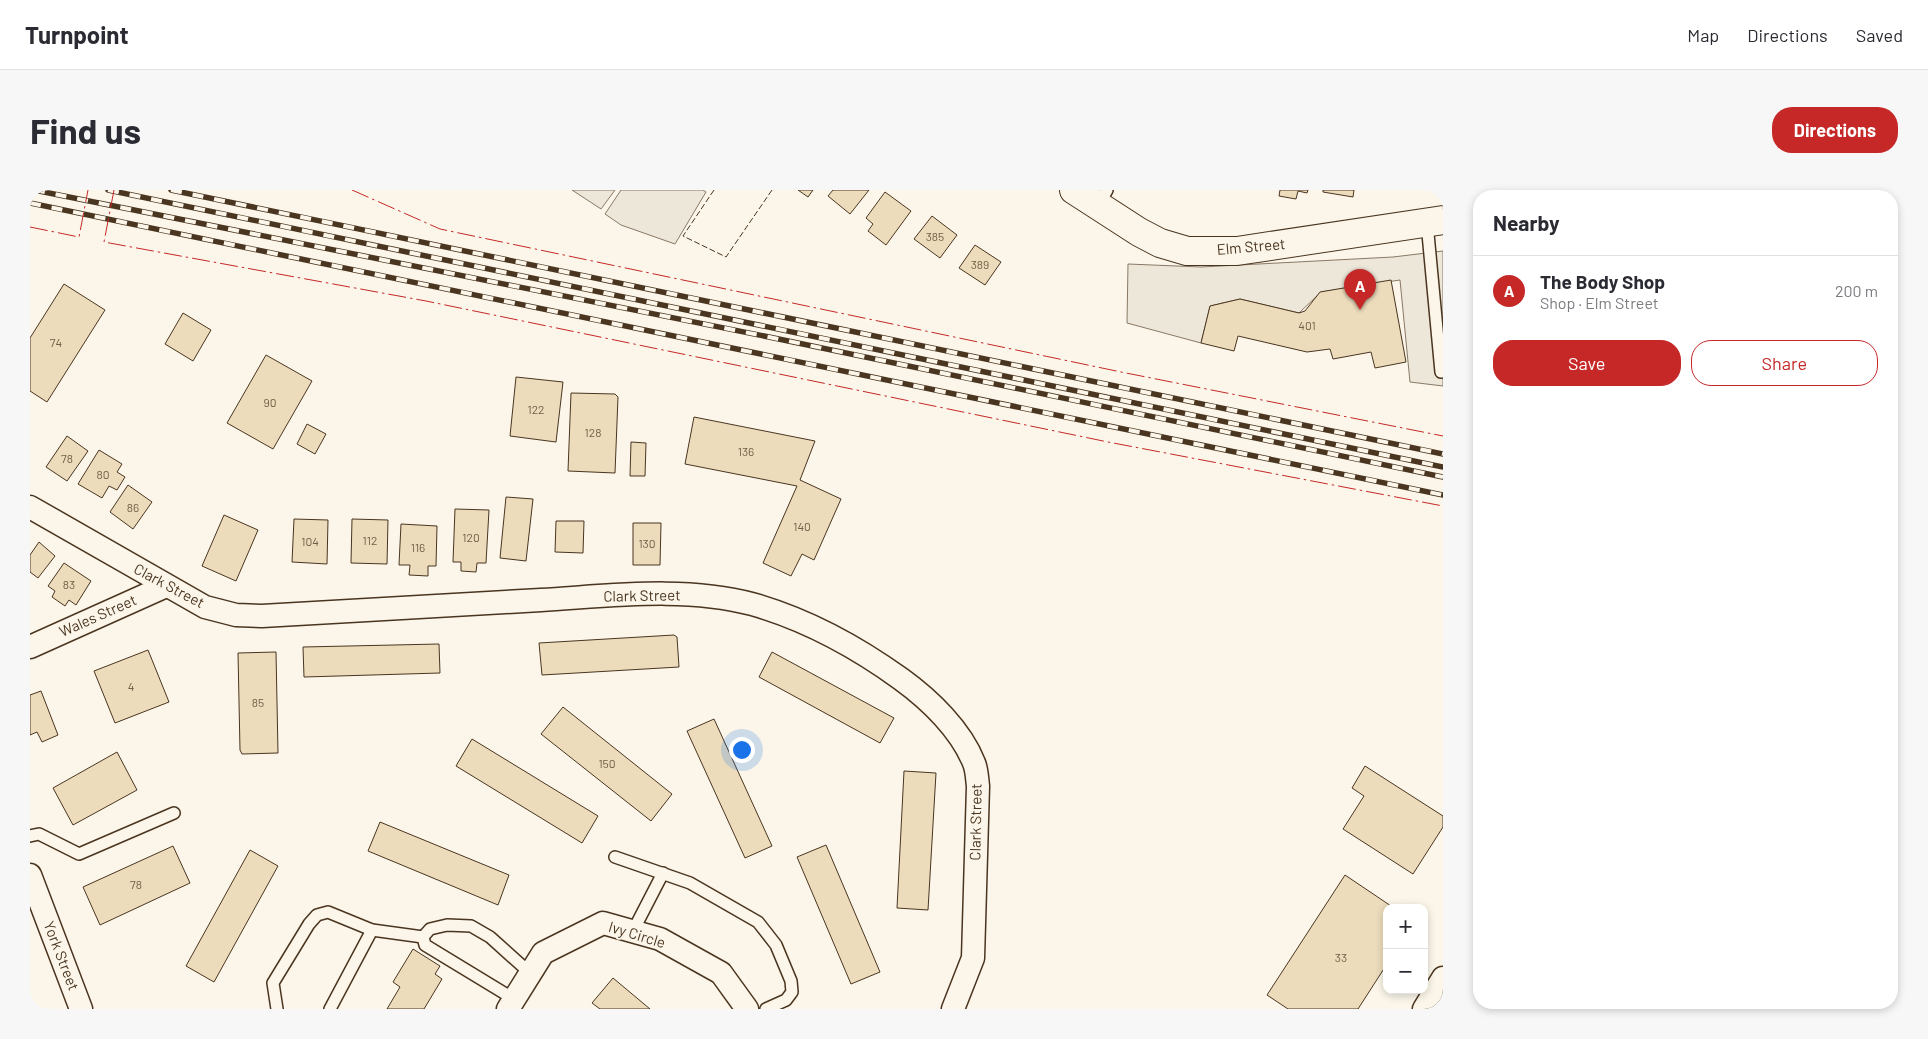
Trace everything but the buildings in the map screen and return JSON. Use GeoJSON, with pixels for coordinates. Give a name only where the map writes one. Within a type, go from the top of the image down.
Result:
{"type":"FeatureCollection","features":[{"type":"Feature","properties":{"kind":"main road","name":"Elm Street"},"geometry":{"type":"LineString","coordinates":[[1074,190],[1102,198],[1153,240],[1187,251],[1237,251],[1435,222]]}},
{"type":"Feature","properties":{"kind":"street","name":"Clark Street"},"geometry":{"type":"LineString","coordinates":[[30,506],[166,586],[206,607],[236,615],[262,616],[633,594],[705,596],[752,604],[790,618],[837,640],[883,666],[918,692],[963,740],[975,765],[978,786],[973,958],[953,1009]]}},
{"type":"Feature","properties":{"kind":"street","name":"Wales Street"},"geometry":{"type":"LineString","coordinates":[[30,646],[166,586]]}},
{"type":"Feature","properties":{"kind":"street","name":"York Street"},"geometry":{"type":"LineString","coordinates":[[30,875],[34,903],[81,1009]]}},
{"type":"Feature","properties":{"kind":"street","name":"Ivy Circle"},"geometry":{"type":"LineString","coordinates":[[511,1004],[543,953],[603,923],[660,939],[721,973],[748,1009]]}},
{"type":"Feature","properties":{"kind":"street"},"geometry":{"type":"LineString","coordinates":[[1424,1009],[1443,978]]}},
{"type":"Feature","properties":{"kind":"lane"},"geometry":{"type":"LineString","coordinates":[[1435,222],[1441,372]]}},
{"type":"Feature","properties":{"kind":"lane"},"geometry":{"type":"LineString","coordinates":[[30,836],[39,834],[79,854],[174,813]]}},
{"type":"Feature","properties":{"kind":"lane"},"geometry":{"type":"LineString","coordinates":[[615,857],[690,882],[758,922],[776,945],[791,981],[792,992],[786,1000],[766,1009]]}},
{"type":"Feature","properties":{"kind":"lane"},"geometry":{"type":"LineString","coordinates":[[633,931],[664,873]]}},
{"type":"Feature","properties":{"kind":"lane"},"geometry":{"type":"LineString","coordinates":[[277,1009],[273,983],[308,924],[317,915],[328,912],[372,930],[422,937]]}},
{"type":"Feature","properties":{"kind":"lane"},"geometry":{"type":"LineString","coordinates":[[422,937],[430,929],[448,925],[471,926],[490,937],[530,973]]}},
{"type":"Feature","properties":{"kind":"lane"},"geometry":{"type":"LineString","coordinates":[[330,1009],[372,930]]}},
{"type":"Feature","properties":{"kind":"lane"},"geometry":{"type":"LineString","coordinates":[[422,937],[425,946],[511,1004]]}},
{"type":"Feature","properties":{"kind":"shaded area"},"geometry":{"type":"Polygon","coordinates":[[[572,190],[615,190],[601,209],[572,190]]]}},
{"type":"Feature","properties":{"kind":"shaded area"},"geometry":{"type":"Polygon","coordinates":[[[621,190],[703,190],[706,192],[675,244],[621,225],[605,214],[621,190]]]}},
{"type":"Feature","properties":{"kind":"shaded area"},"geometry":{"type":"Polygon","coordinates":[[[1443,251],[1443,386],[1410,382],[1400,280],[1321,292],[1299,313],[1240,299],[1210,306],[1201,343],[1127,323],[1128,264],[1201,267],[1393,257],[1443,251]]]}},
{"type":"Feature","properties":{"kind":"railway"},"geometry":{"type":"LineString","coordinates":[[34,190],[769,337],[1443,477]]}},
{"type":"Feature","properties":{"kind":"railway"},"geometry":{"type":"LineString","coordinates":[[108,190],[1443,467]]}},
{"type":"Feature","properties":{"kind":"railway"},"geometry":{"type":"LineString","coordinates":[[171,190],[1443,454]]}},
{"type":"Feature","properties":{"kind":"railway"},"geometry":{"type":"LineString","coordinates":[[30,203],[1443,495]]}},
{"type":"Feature","properties":{"kind":"fence"},"geometry":{"type":"LineString","coordinates":[[714,190],[683,236],[726,257],[772,190]]}},
{"type":"Feature","properties":{"kind":"power"},"geometry":{"type":"LineString","coordinates":[[30,227],[79,237],[88,190]]}},
{"type":"Feature","properties":{"kind":"power"},"geometry":{"type":"LineString","coordinates":[[114,190],[104,242],[426,301],[1108,442],[1443,506]]}},
{"type":"Feature","properties":{"kind":"power"},"geometry":{"type":"LineString","coordinates":[[352,190],[440,229],[1121,372],[1443,436]]}},
{"type":"Feature","properties":{"kind":"place","name":"The Body Shop"},"geometry":{"type":"Point","coordinates":[1360,310]}}]}
